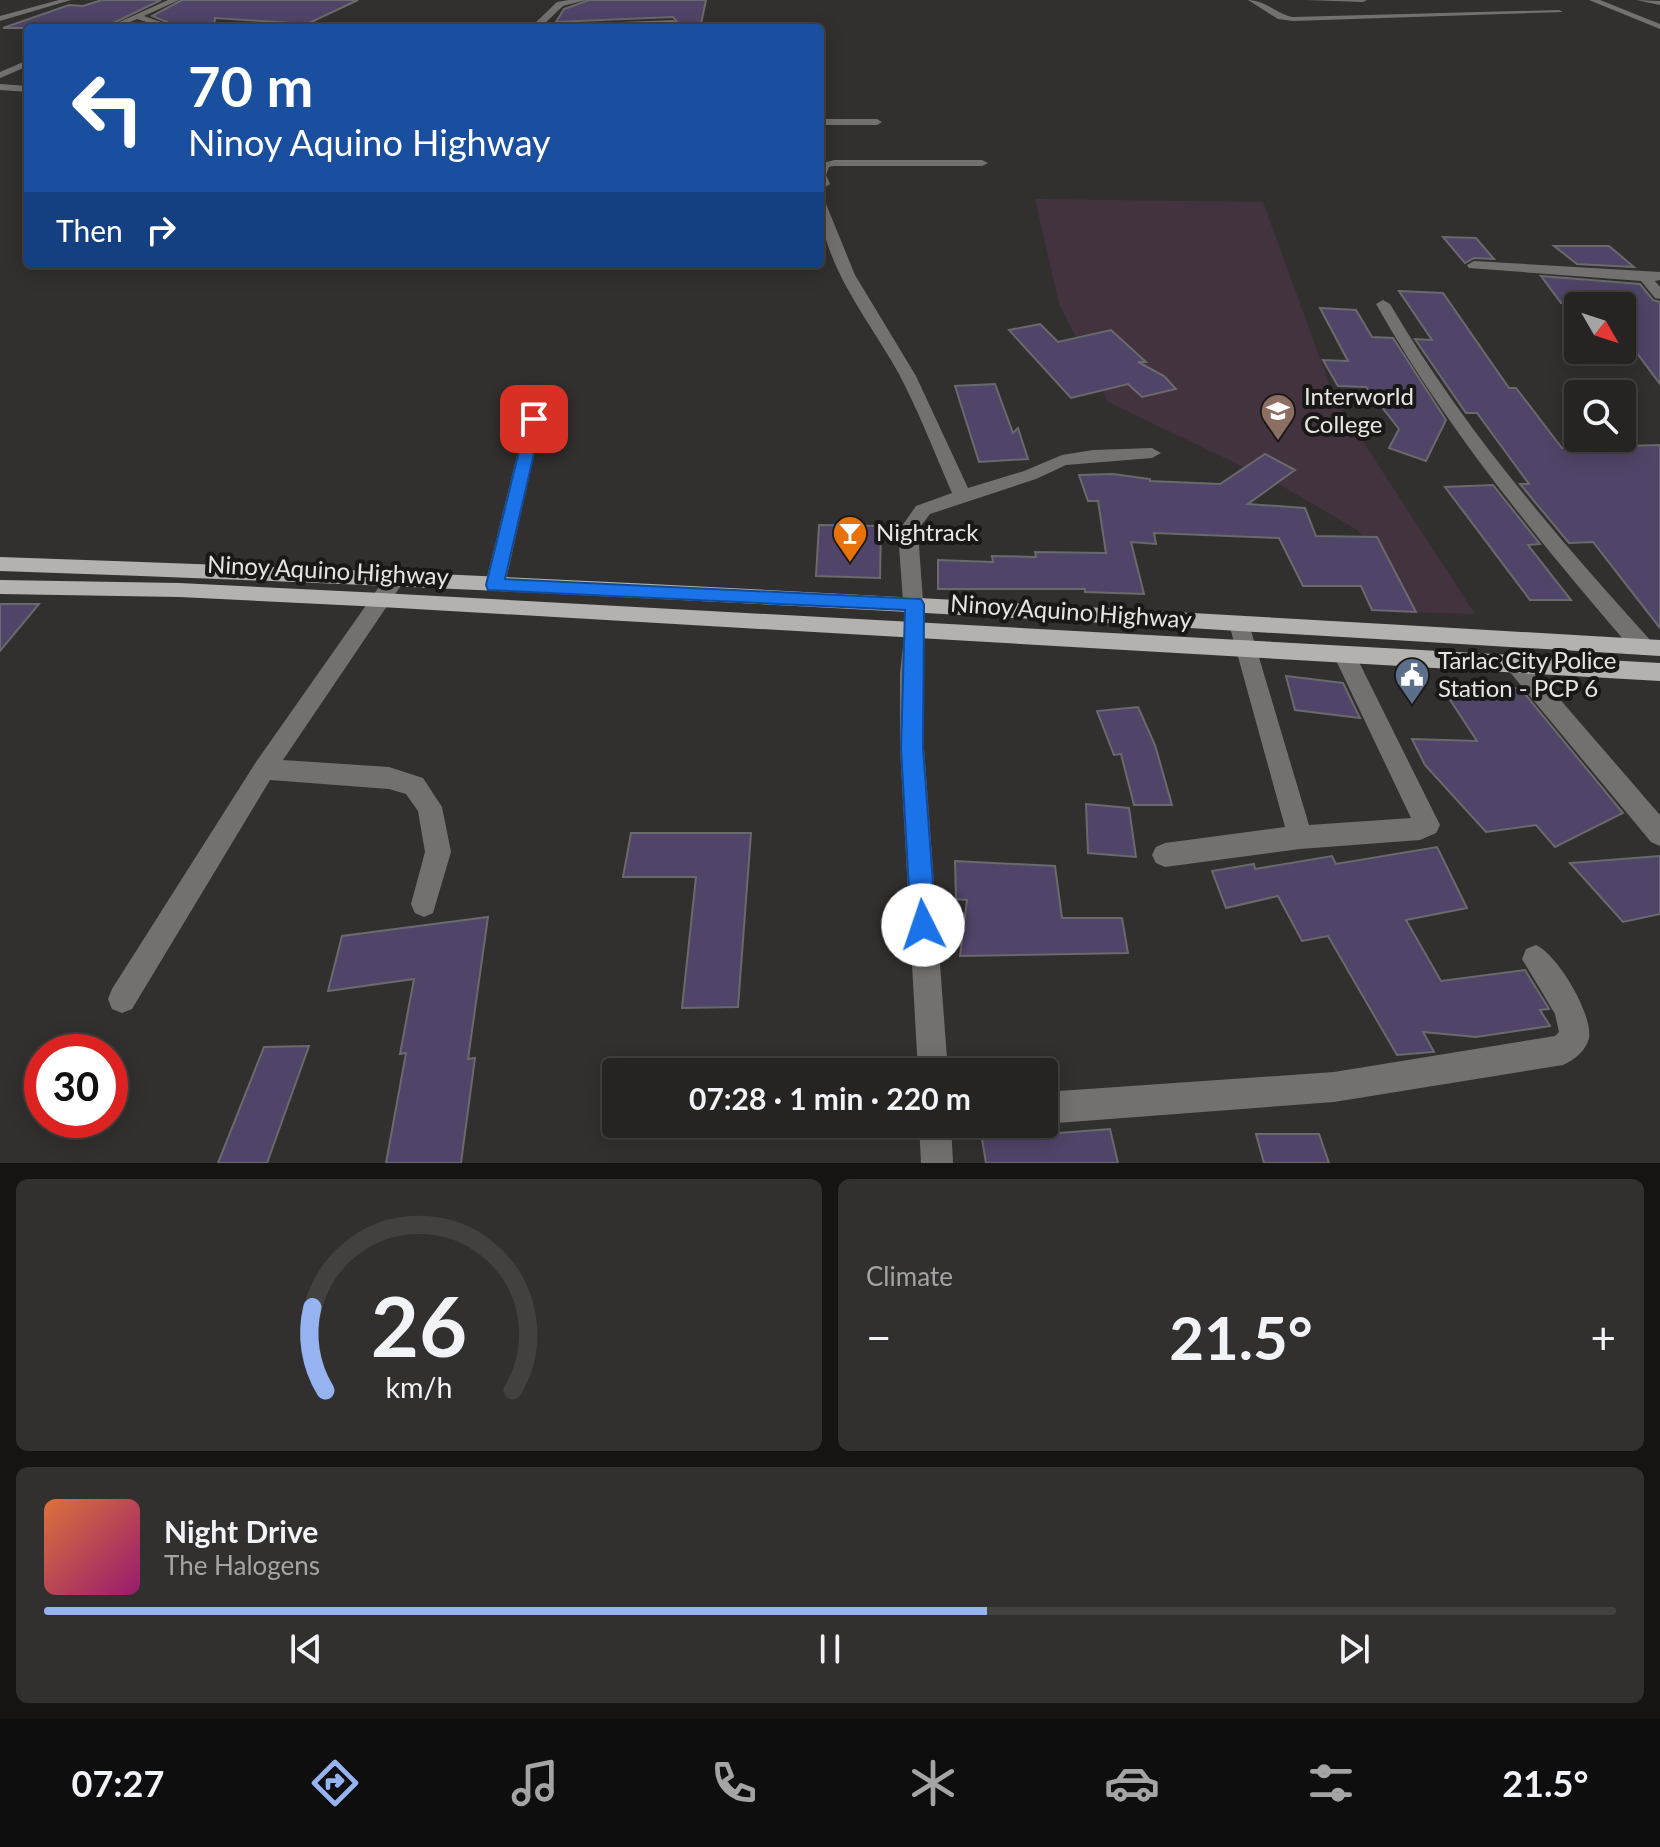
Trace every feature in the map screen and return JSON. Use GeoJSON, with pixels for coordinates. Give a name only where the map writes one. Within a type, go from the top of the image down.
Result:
{"type":"FeatureCollection","features":[{"type":"Feature","properties":{"kind":"main road","name":"Ninoy Aquino Highway"},"geometry":{"type":"LineString","coordinates":[[0,564],[495,585],[915,616],[1244,648],[1660,672]]}},
{"type":"Feature","properties":{"kind":"main road","name":"Ninoy Aquino Highway"},"geometry":{"type":"LineString","coordinates":[[0,587],[1239,624],[1652,647]]}},
{"type":"Feature","properties":{"kind":"street"},"geometry":{"type":"LineString","coordinates":[[0,19],[67,0]]}},
{"type":"Feature","properties":{"kind":"street"},"geometry":{"type":"LineString","coordinates":[[120,24],[175,0]]}},
{"type":"Feature","properties":{"kind":"street"},"geometry":{"type":"LineString","coordinates":[[540,24],[560,4],[582,0]]}},
{"type":"Feature","properties":{"kind":"street"},"geometry":{"type":"LineString","coordinates":[[1252,0],[1281,17],[1293,19],[1559,12],[1533,0]]}},
{"type":"Feature","properties":{"kind":"street"},"geometry":{"type":"LineString","coordinates":[[1310,0],[1363,0]]}},
{"type":"Feature","properties":{"kind":"street"},"geometry":{"type":"LineString","coordinates":[[1593,0],[1660,27]]}},
{"type":"Feature","properties":{"kind":"street"},"geometry":{"type":"LineString","coordinates":[[1643,1],[1660,5]]}},
{"type":"Feature","properties":{"kind":"street"},"geometry":{"type":"LineString","coordinates":[[137,17],[161,24]]}},
{"type":"Feature","properties":{"kind":"street"},"geometry":{"type":"LineString","coordinates":[[619,24],[673,22]]}},
{"type":"Feature","properties":{"kind":"street"},"geometry":{"type":"LineString","coordinates":[[0,75],[24,65]]}},
{"type":"Feature","properties":{"kind":"street"},"geometry":{"type":"LineString","coordinates":[[0,75],[24,77]]}},
{"type":"Feature","properties":{"kind":"street"},"geometry":{"type":"LineString","coordinates":[[0,87],[24,89]]}},
{"type":"Feature","properties":{"kind":"street"},"geometry":{"type":"LineString","coordinates":[[824,122],[877,122]]}},
{"type":"Feature","properties":{"kind":"street"},"geometry":{"type":"LineString","coordinates":[[843,150],[846,163]]}},
{"type":"Feature","properties":{"kind":"street"},"geometry":{"type":"LineString","coordinates":[[824,167],[846,163],[982,163]]}},
{"type":"Feature","properties":{"kind":"street"},"geometry":{"type":"LineString","coordinates":[[824,214],[848,275],[908,376],[962,495]]}},
{"type":"Feature","properties":{"kind":"street"},"geometry":{"type":"LineString","coordinates":[[1474,265],[1655,276]]}},
{"type":"Feature","properties":{"kind":"street"},"geometry":{"type":"LineString","coordinates":[[1655,276],[1648,282],[1660,295]]}},
{"type":"Feature","properties":{"kind":"street"},"geometry":{"type":"LineString","coordinates":[[1383,304],[1406,347],[1526,514],[1652,647]]}},
{"type":"Feature","properties":{"kind":"street"},"geometry":{"type":"LineString","coordinates":[[495,585],[534,419]]}},
{"type":"Feature","properties":{"kind":"street"},"geometry":{"type":"LineString","coordinates":[[932,1058],[912,748],[911,673],[915,616],[909,546],[911,526],[923,510],[1030,475],[1062,460],[1093,455],[1152,453]]}},
{"type":"Feature","properties":{"kind":"street"},"geometry":{"type":"LineString","coordinates":[[122,999],[264,769],[395,579]]}},
{"type":"Feature","properties":{"kind":"street"},"geometry":{"type":"LineString","coordinates":[[1239,624],[1273,734],[1300,837]]}},
{"type":"Feature","properties":{"kind":"street"},"geometry":{"type":"LineString","coordinates":[[1165,855],[1300,837],[1420,829],[1427,825],[1344,654]]}},
{"type":"Feature","properties":{"kind":"street"},"geometry":{"type":"LineString","coordinates":[[1517,665],[1660,834]]}},
{"type":"Feature","properties":{"kind":"street"},"geometry":{"type":"LineString","coordinates":[[264,769],[389,778],[414,786],[430,807],[438,852],[424,904]]}},
{"type":"Feature","properties":{"kind":"street"},"geometry":{"type":"LineString","coordinates":[[1058,1107],[1334,1087],[1563,1050],[1574,1037],[1573,1022],[1565,1001],[1536,959]]}},
{"type":"Feature","properties":{"kind":"street"},"geometry":{"type":"LineString","coordinates":[[936,1138],[937,1163]]}},
{"type":"Feature","properties":{"kind":"shaded area","name":"Interworld College"},"geometry":{"type":"Polygon","coordinates":[[[1035,199],[1263,202],[1334,397],[1475,614],[1407,612],[1359,531],[1277,483],[1108,402],[1059,303],[1035,199]]]}},
{"type":"Feature","properties":{"kind":"building"},"geometry":{"type":"Polygon","coordinates":[[[102,0],[161,0],[111,24],[24,24],[24,28],[3,28],[69,5],[83,6],[102,0]]]}},
{"type":"Feature","properties":{"kind":"building"},"geometry":{"type":"Polygon","coordinates":[[[182,0],[358,0],[307,24],[215,18],[214,24],[171,24],[152,16],[182,0]]]}},
{"type":"Feature","properties":{"kind":"building"},"geometry":{"type":"Polygon","coordinates":[[[589,0],[706,0],[701,24],[679,24],[673,17],[556,22],[564,9],[589,0]]]}},
{"type":"Feature","properties":{"kind":"building"},"geometry":{"type":"Polygon","coordinates":[[[1443,237],[1476,238],[1494,259],[1474,258],[1465,263],[1443,237]]]}},
{"type":"Feature","properties":{"kind":"building"},"geometry":{"type":"Polygon","coordinates":[[[1554,246],[1609,246],[1634,267],[1577,264],[1554,246]]]}},
{"type":"Feature","properties":{"kind":"building"},"geometry":{"type":"Polygon","coordinates":[[[1541,276],[1640,284],[1653,300],[1660,302],[1660,384],[1636,352],[1636,292],[1564,292],[1564,303],[1541,276]]]}},
{"type":"Feature","properties":{"kind":"building"},"geometry":{"type":"Polygon","coordinates":[[[1399,291],[1443,293],[1509,388],[1516,388],[1564,448],[1564,452],[1636,452],[1636,446],[1660,445],[1660,628],[1593,542],[1569,543],[1520,484],[1529,484],[1477,413],[1466,413],[1415,339],[1432,340],[1399,291]]]}},
{"type":"Feature","properties":{"kind":"building"},"geometry":{"type":"Polygon","coordinates":[[[1320,308],[1356,310],[1372,337],[1393,338],[1446,420],[1426,461],[1389,448],[1399,429],[1366,387],[1338,386],[1323,360],[1348,361],[1320,308]]]}},
{"type":"Feature","properties":{"kind":"building"},"geometry":{"type":"Polygon","coordinates":[[[1040,324],[1058,342],[1111,330],[1146,362],[1138,362],[1164,376],[1176,389],[1142,397],[1128,384],[1071,398],[1009,330],[1040,324]]]}},
{"type":"Feature","properties":{"kind":"building"},"geometry":{"type":"Polygon","coordinates":[[[995,384],[1013,433],[1018,428],[1028,459],[979,462],[955,386],[995,384]]]}},
{"type":"Feature","properties":{"kind":"building"},"geometry":{"type":"Polygon","coordinates":[[[1265,454],[1295,470],[1248,504],[1305,508],[1316,536],[1377,537],[1416,612],[1372,610],[1361,586],[1303,586],[1279,538],[1154,533],[1156,544],[1131,542],[1144,594],[1085,592],[1085,589],[938,589],[938,560],[993,562],[992,556],[1036,557],[1035,552],[1106,553],[1098,501],[1088,501],[1079,475],[1113,474],[1150,481],[1220,484],[1265,454]]]}},
{"type":"Feature","properties":{"kind":"building"},"geometry":{"type":"Polygon","coordinates":[[[1493,485],[1540,544],[1528,545],[1571,600],[1530,600],[1445,487],[1493,485]]]}},
{"type":"Feature","properties":{"kind":"building"},"geometry":{"type":"Polygon","coordinates":[[[819,525],[881,526],[880,578],[816,576],[819,525]]]}},
{"type":"Feature","properties":{"kind":"building"},"geometry":{"type":"Polygon","coordinates":[[[0,604],[39,604],[0,651],[0,604]]]}},
{"type":"Feature","properties":{"kind":"building"},"geometry":{"type":"Polygon","coordinates":[[[1286,676],[1343,683],[1360,718],[1295,710],[1286,676]]]}},
{"type":"Feature","properties":{"kind":"building"},"geometry":{"type":"Polygon","coordinates":[[[1482,686],[1485,690],[1520,688],[1623,813],[1555,847],[1536,825],[1486,832],[1425,765],[1412,739],[1477,741],[1443,689],[1482,686]]]}},
{"type":"Feature","properties":{"kind":"building"},"geometry":{"type":"Polygon","coordinates":[[[1138,707],[1155,745],[1172,805],[1134,805],[1121,754],[1114,755],[1097,711],[1138,707]]]}},
{"type":"Feature","properties":{"kind":"building"},"geometry":{"type":"Polygon","coordinates":[[[1086,804],[1129,808],[1136,857],[1088,853],[1086,804]]]}},
{"type":"Feature","properties":{"kind":"building"},"geometry":{"type":"Polygon","coordinates":[[[631,833],[751,833],[738,1007],[682,1008],[696,877],[623,877],[631,833]]]}},
{"type":"Feature","properties":{"kind":"building"},"geometry":{"type":"Polygon","coordinates":[[[1437,847],[1467,908],[1406,920],[1441,981],[1525,970],[1549,1009],[1540,1010],[1550,1026],[1476,1037],[1423,1032],[1434,1052],[1397,1055],[1328,936],[1302,941],[1278,896],[1226,908],[1212,871],[1254,864],[1255,869],[1332,856],[1336,864],[1437,847]]]}},
{"type":"Feature","properties":{"kind":"building"},"geometry":{"type":"Polygon","coordinates":[[[1660,856],[1660,914],[1623,922],[1570,863],[1660,856]]]}},
{"type":"Feature","properties":{"kind":"building"},"geometry":{"type":"Polygon","coordinates":[[[955,861],[1055,866],[1062,918],[1122,918],[1128,953],[960,956],[967,900],[956,899],[955,861]]]}},
{"type":"Feature","properties":{"kind":"building"},"geometry":{"type":"Polygon","coordinates":[[[488,917],[468,1059],[475,1058],[461,1163],[386,1163],[406,1053],[400,1054],[414,979],[328,991],[342,936],[488,917]]]}},
{"type":"Feature","properties":{"kind":"building"},"geometry":{"type":"Polygon","coordinates":[[[309,1046],[267,1163],[218,1163],[264,1047],[309,1046]]]}},
{"type":"Feature","properties":{"kind":"building"},"geometry":{"type":"Polygon","coordinates":[[[1110,1129],[1118,1163],[986,1163],[982,1139],[1058,1138],[1058,1133],[1110,1129]]]}},
{"type":"Feature","properties":{"kind":"building"},"geometry":{"type":"Polygon","coordinates":[[[1256,1134],[1319,1134],[1329,1163],[1264,1163],[1256,1134]]]}},
{"type":"Feature","properties":{"kind":"place","name":"Interworld College"},"geometry":{"type":"Point","coordinates":[1278,442]}},
{"type":"Feature","properties":{"kind":"place","name":"Nightrack"},"geometry":{"type":"Point","coordinates":[850,564]}},
{"type":"Feature","properties":{"kind":"place","name":"Tarlac City Police Station - PCP 6"},"geometry":{"type":"Point","coordinates":[1412,706]}},
{"type":"Feature","properties":{"kind":"route"},"geometry":{"type":"LineString","coordinates":[[534,419],[495,585],[914,604],[912,748],[923,925]]}}]}
